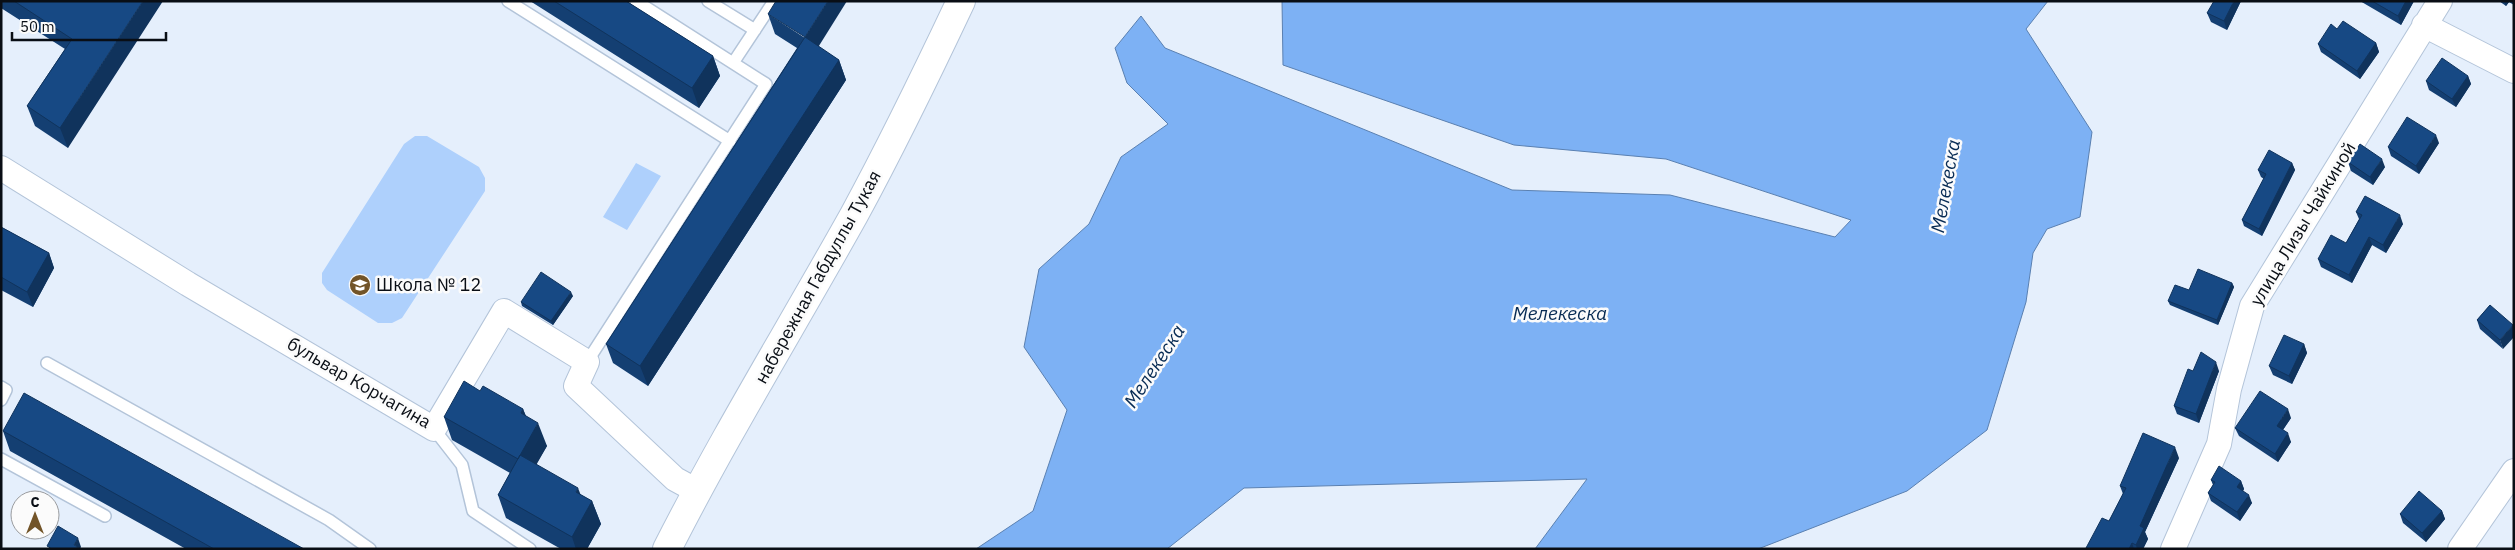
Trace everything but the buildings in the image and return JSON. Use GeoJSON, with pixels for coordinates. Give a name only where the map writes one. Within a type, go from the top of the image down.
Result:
{"type":"FeatureCollection","features":[{"type":"Feature","properties":{"kind":"main road","name":"набережная Габдуллы Тукая"},"geometry":{"type":"LineString","coordinates":[[667,549],[697,491],[855,214],[913,101],[961,1]]}},
{"type":"Feature","properties":{"kind":"street","name":"улица Лизы Чайкиной"},"geometry":{"type":"LineString","coordinates":[[2173,549],[2219,444],[2229,389],[2252,306],[2440,1]]}},
{"type":"Feature","properties":{"kind":"street"},"geometry":{"type":"LineString","coordinates":[[2424,25],[2514,71]]}},
{"type":"Feature","properties":{"kind":"street","name":"бульвар Корчагина"},"geometry":{"type":"LineString","coordinates":[[1,168],[180,279],[434,429],[504,311],[587,362]]}},
{"type":"Feature","properties":{"kind":"street"},"geometry":{"type":"LineString","coordinates":[[587,362],[576,386],[675,478],[697,491]]}},
{"type":"Feature","properties":{"kind":"street"},"geometry":{"type":"LineString","coordinates":[[2460,549],[2514,471]]}},
{"type":"Feature","properties":{"kind":"lane"},"geometry":{"type":"LineString","coordinates":[[508,1],[730,141]]}},
{"type":"Feature","properties":{"kind":"lane"},"geometry":{"type":"LineString","coordinates":[[587,362],[766,84],[636,1]]}},
{"type":"Feature","properties":{"kind":"lane"},"geometry":{"type":"LineString","coordinates":[[708,1],[755,30]]}},
{"type":"Feature","properties":{"kind":"lane"},"geometry":{"type":"LineString","coordinates":[[733,63],[774,1]]}},
{"type":"Feature","properties":{"kind":"lane"},"geometry":{"type":"LineString","coordinates":[[47,363],[329,520],[370,549]]}},
{"type":"Feature","properties":{"kind":"lane"},"geometry":{"type":"LineString","coordinates":[[1,388],[6,390],[1,400]]}},
{"type":"Feature","properties":{"kind":"lane"},"geometry":{"type":"LineString","coordinates":[[434,429],[462,464],[473,511],[530,549]]}},
{"type":"Feature","properties":{"kind":"lane"},"geometry":{"type":"LineString","coordinates":[[1,459],[105,516]]}},
{"type":"Feature","properties":{"kind":"shaded area"},"geometry":{"type":"Polygon","coordinates":[[[415,136],[427,136],[479,167],[485,178],[485,191],[402,318],[392,323],[378,323],[327,290],[322,283],[322,273],[404,144],[415,136]]]}},
{"type":"Feature","properties":{"kind":"shaded area"},"geometry":{"type":"Polygon","coordinates":[[[636,163],[661,176],[627,230],[603,217],[636,163]]]}},
{"type":"Feature","properties":{"kind":"water","name":"Мелекеска"},"geometry":{"type":"Polygon","coordinates":[[[1282,1],[2048,1],[2026,29],[2092,132],[2080,217],[2047,229],[2033,253],[2026,302],[1987,430],[1907,491],[1758,549],[1535,549],[1587,479],[1244,488],[1167,549],[976,549],[1033,511],[1067,410],[1024,347],[1039,269],[1089,224],[1121,157],[1168,124],[1127,83],[1115,48],[1141,16],[1165,48],[1512,190],[1670,195],[1835,237],[1851,220],[1666,159],[1514,145],[1283,65],[1282,1]]]}},
{"type":"Feature","properties":{"kind":"place","name":"Школа № 12"},"geometry":{"type":"Point","coordinates":[360,285]}}]}
